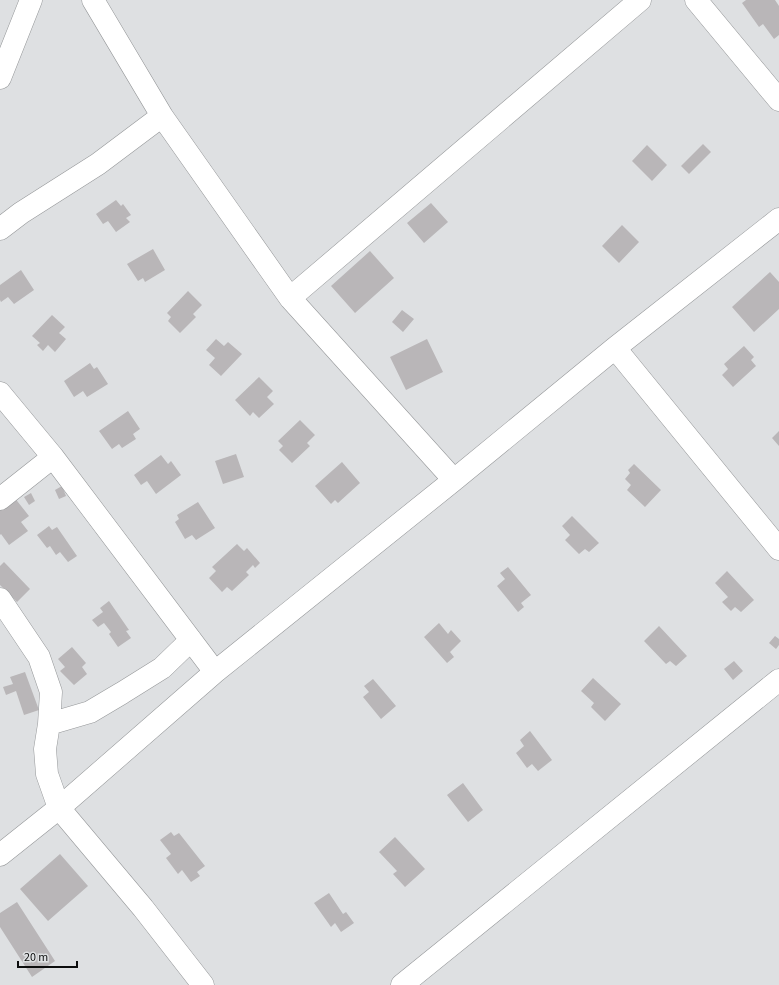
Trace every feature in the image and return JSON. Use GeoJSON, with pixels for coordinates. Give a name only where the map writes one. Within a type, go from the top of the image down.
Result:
{"type":"FeatureCollection","features":[{"type":"Feature","properties":{"kind":"street"},"geometry":{"type":"LineString","coordinates":[[0,78],[31,0]]}},
{"type":"Feature","properties":{"kind":"street"},"geometry":{"type":"LineString","coordinates":[[94,0],[162,116],[290,298],[454,480]]}},
{"type":"Feature","properties":{"kind":"street"},"geometry":{"type":"LineString","coordinates":[[290,298],[640,0]]}},
{"type":"Feature","properties":{"kind":"street"},"geometry":{"type":"LineString","coordinates":[[696,0],[779,100]]}},
{"type":"Feature","properties":{"kind":"street"},"geometry":{"type":"LineString","coordinates":[[0,229],[21,213],[98,164],[162,116]]}},
{"type":"Feature","properties":{"kind":"street"},"geometry":{"type":"LineString","coordinates":[[0,855],[59,808],[215,672],[454,480],[615,348],[779,219]]}},
{"type":"Feature","properties":{"kind":"street"},"geometry":{"type":"LineString","coordinates":[[615,348],[779,549]]}},
{"type":"Feature","properties":{"kind":"street"},"geometry":{"type":"LineString","coordinates":[[0,393],[53,457],[215,672]]}},
{"type":"Feature","properties":{"kind":"street"},"geometry":{"type":"LineString","coordinates":[[0,499],[53,457]]}},
{"type":"Feature","properties":{"kind":"street"},"geometry":{"type":"LineString","coordinates":[[0,599],[39,657],[51,692],[49,724],[45,749],[47,774],[59,808],[144,908],[204,985]]}},
{"type":"Feature","properties":{"kind":"street"},"geometry":{"type":"LineString","coordinates":[[49,724],[90,712],[162,668],[191,640]]}},
{"type":"Feature","properties":{"kind":"street"},"geometry":{"type":"LineString","coordinates":[[402,985],[779,680]]}},
{"type":"Feature","properties":{"kind":"building"},"geometry":{"type":"Polygon","coordinates":[[[746,0],[775,0],[779,6],[779,35],[774,39],[763,24],[759,27],[742,3],[746,0]]]}},
{"type":"Feature","properties":{"kind":"building"},"geometry":{"type":"Polygon","coordinates":[[[703,144],[711,152],[689,174],[681,166],[703,144]]]}},
{"type":"Feature","properties":{"kind":"building"},"geometry":{"type":"Polygon","coordinates":[[[647,145],[667,165],[652,181],[632,161],[647,145]]]}},
{"type":"Feature","properties":{"kind":"building"},"geometry":{"type":"Polygon","coordinates":[[[116,200],[121,206],[123,204],[131,215],[126,218],[130,222],[116,232],[108,221],[103,224],[96,214],[116,200]]]}},
{"type":"Feature","properties":{"kind":"building"},"geometry":{"type":"Polygon","coordinates":[[[431,203],[448,222],[424,243],[407,223],[431,203]]]}},
{"type":"Feature","properties":{"kind":"building"},"geometry":{"type":"Polygon","coordinates":[[[622,225],[639,242],[619,263],[602,246],[622,225]]]}},
{"type":"Feature","properties":{"kind":"building"},"geometry":{"type":"Polygon","coordinates":[[[153,249],[165,270],[145,282],[143,278],[138,281],[127,264],[153,249]]]}},
{"type":"Feature","properties":{"kind":"building"},"geometry":{"type":"Polygon","coordinates":[[[370,251],[394,278],[355,313],[331,286],[370,251]]]}},
{"type":"Feature","properties":{"kind":"building"},"geometry":{"type":"Polygon","coordinates":[[[21,270],[34,290],[14,304],[8,297],[1,302],[0,285],[21,270]]]}},
{"type":"Feature","properties":{"kind":"building"},"geometry":{"type":"Polygon","coordinates":[[[770,272],[779,282],[779,309],[754,332],[732,307],[770,272]]]}},
{"type":"Feature","properties":{"kind":"building"},"geometry":{"type":"Polygon","coordinates":[[[188,291],[202,305],[193,314],[196,317],[180,333],[168,321],[171,317],[167,313],[188,291]]]}},
{"type":"Feature","properties":{"kind":"building"},"geometry":{"type":"Polygon","coordinates":[[[402,310],[414,319],[403,332],[392,322],[402,310]]]}},
{"type":"Feature","properties":{"kind":"building"},"geometry":{"type":"Polygon","coordinates":[[[52,315],[65,327],[59,333],[66,339],[55,352],[48,345],[43,351],[37,345],[40,343],[32,336],[52,315]]]}},
{"type":"Feature","properties":{"kind":"building"},"geometry":{"type":"Polygon","coordinates":[[[216,339],[224,346],[228,342],[242,354],[221,376],[209,365],[215,358],[206,350],[216,339]]]}},
{"type":"Feature","properties":{"kind":"building"},"geometry":{"type":"Polygon","coordinates":[[[427,339],[443,372],[406,390],[390,357],[427,339]]]}},
{"type":"Feature","properties":{"kind":"building"},"geometry":{"type":"Polygon","coordinates":[[[744,346],[754,357],[751,360],[756,366],[733,387],[722,375],[728,369],[724,364],[744,346]]]}},
{"type":"Feature","properties":{"kind":"building"},"geometry":{"type":"Polygon","coordinates":[[[90,363],[94,369],[97,367],[108,384],[87,397],[83,391],[74,397],[64,381],[90,363]]]}},
{"type":"Feature","properties":{"kind":"building"},"geometry":{"type":"Polygon","coordinates":[[[259,377],[273,391],[267,397],[274,404],[259,418],[253,412],[250,416],[235,400],[259,377]]]}},
{"type":"Feature","properties":{"kind":"building"},"geometry":{"type":"Polygon","coordinates":[[[128,411],[140,429],[133,434],[136,439],[122,448],[119,444],[112,449],[99,431],[128,411]]]}},
{"type":"Feature","properties":{"kind":"building"},"geometry":{"type":"Polygon","coordinates":[[[300,420],[315,435],[307,443],[310,446],[292,463],[279,450],[283,446],[278,441],[300,420]]]}},
{"type":"Feature","properties":{"kind":"building"},"geometry":{"type":"Polygon","coordinates":[[[779,431],[779,446],[772,438],[779,431]]]}},
{"type":"Feature","properties":{"kind":"building"},"geometry":{"type":"Polygon","coordinates":[[[236,454],[244,477],[223,484],[215,461],[236,454]]]}},
{"type":"Feature","properties":{"kind":"building"},"geometry":{"type":"Polygon","coordinates":[[[161,455],[168,464],[171,461],[181,475],[156,494],[147,481],[141,485],[134,475],[161,455]]]}},
{"type":"Feature","properties":{"kind":"building"},"geometry":{"type":"Polygon","coordinates":[[[342,462],[360,483],[338,503],[335,500],[331,504],[315,486],[342,462]]]}},
{"type":"Feature","properties":{"kind":"building"},"geometry":{"type":"Polygon","coordinates":[[[634,464],[661,490],[645,507],[627,490],[631,485],[625,479],[630,473],[628,470],[634,464]]]}},
{"type":"Feature","properties":{"kind":"building"},"geometry":{"type":"Polygon","coordinates":[[[62,486],[66,496],[59,499],[55,490],[62,486]]]}},
{"type":"Feature","properties":{"kind":"building"},"geometry":{"type":"Polygon","coordinates":[[[31,493],[35,501],[29,505],[24,497],[31,493]]]}},
{"type":"Feature","properties":{"kind":"building"},"geometry":{"type":"Polygon","coordinates":[[[14,497],[29,516],[21,522],[28,531],[9,545],[1,534],[0,535],[0,508],[14,497]]]}},
{"type":"Feature","properties":{"kind":"building"},"geometry":{"type":"Polygon","coordinates":[[[198,502],[215,528],[196,540],[192,535],[185,539],[175,522],[179,519],[177,515],[198,502]]]}},
{"type":"Feature","properties":{"kind":"building"},"geometry":{"type":"Polygon","coordinates":[[[572,516],[599,543],[589,552],[585,549],[579,554],[565,540],[570,535],[562,526],[572,516]]]}},
{"type":"Feature","properties":{"kind":"building"},"geometry":{"type":"Polygon","coordinates":[[[49,526],[52,530],[57,527],[77,556],[68,562],[60,552],[56,555],[50,546],[47,548],[37,535],[49,526]]]}},
{"type":"Feature","properties":{"kind":"building"},"geometry":{"type":"Polygon","coordinates":[[[237,544],[244,551],[247,548],[260,563],[255,568],[253,565],[246,572],[249,575],[232,591],[227,587],[222,592],[209,578],[216,571],[212,567],[237,544]]]}},
{"type":"Feature","properties":{"kind":"building"},"geometry":{"type":"Polygon","coordinates":[[[4,562],[30,589],[17,602],[0,585],[0,566],[4,562]]]}},
{"type":"Feature","properties":{"kind":"building"},"geometry":{"type":"Polygon","coordinates":[[[508,567],[531,595],[521,603],[524,607],[518,612],[497,586],[505,579],[500,573],[508,567]]]}},
{"type":"Feature","properties":{"kind":"building"},"geometry":{"type":"Polygon","coordinates":[[[727,571],[754,600],[741,612],[735,607],[731,611],[722,602],[728,597],[715,583],[727,571]]]}},
{"type":"Feature","properties":{"kind":"building"},"geometry":{"type":"Polygon","coordinates":[[[109,601],[129,630],[126,631],[131,638],[118,647],[109,634],[111,632],[104,623],[98,627],[92,620],[103,612],[100,608],[109,601]]]}},
{"type":"Feature","properties":{"kind":"building"},"geometry":{"type":"Polygon","coordinates":[[[439,623],[448,634],[451,630],[461,641],[450,652],[454,657],[447,663],[424,637],[439,623]]]}},
{"type":"Feature","properties":{"kind":"building"},"geometry":{"type":"Polygon","coordinates":[[[659,626],[687,656],[676,666],[670,661],[666,664],[644,641],[659,626]]]}},
{"type":"Feature","properties":{"kind":"building"},"geometry":{"type":"Polygon","coordinates":[[[775,636],[779,639],[779,645],[776,649],[769,643],[775,636]]]}},
{"type":"Feature","properties":{"kind":"building"},"geometry":{"type":"Polygon","coordinates":[[[72,647],[86,663],[82,667],[87,674],[74,685],[60,671],[65,667],[58,659],[72,647]]]}},
{"type":"Feature","properties":{"kind":"building"},"geometry":{"type":"Polygon","coordinates":[[[734,661],[743,671],[733,680],[724,669],[734,661]]]}},
{"type":"Feature","properties":{"kind":"building"},"geometry":{"type":"Polygon","coordinates":[[[25,672],[39,710],[24,715],[16,691],[6,695],[3,687],[13,684],[10,677],[25,672]]]}},
{"type":"Feature","properties":{"kind":"building"},"geometry":{"type":"Polygon","coordinates":[[[593,678],[621,704],[605,721],[591,707],[594,703],[581,691],[593,678]]]}},
{"type":"Feature","properties":{"kind":"building"},"geometry":{"type":"Polygon","coordinates":[[[373,679],[396,706],[381,719],[363,697],[369,692],[364,686],[373,679]]]}},
{"type":"Feature","properties":{"kind":"building"},"geometry":{"type":"Polygon","coordinates":[[[530,731],[552,760],[538,771],[532,764],[527,768],[516,753],[524,746],[520,740],[530,731]]]}},
{"type":"Feature","properties":{"kind":"building"},"geometry":{"type":"Polygon","coordinates":[[[463,783],[483,810],[468,822],[447,795],[463,783]]]}},
{"type":"Feature","properties":{"kind":"building"},"geometry":{"type":"Polygon","coordinates":[[[171,832],[174,836],[179,833],[205,866],[197,872],[200,876],[191,882],[182,870],[178,874],[166,858],[171,854],[160,840],[171,832]]]}},
{"type":"Feature","properties":{"kind":"building"},"geometry":{"type":"Polygon","coordinates":[[[395,837],[425,869],[405,887],[393,874],[397,871],[379,852],[395,837]]]}},
{"type":"Feature","properties":{"kind":"building"},"geometry":{"type":"Polygon","coordinates":[[[60,854],[88,886],[48,921],[20,889],[60,854]]]}},
{"type":"Feature","properties":{"kind":"building"},"geometry":{"type":"Polygon","coordinates":[[[329,893],[343,914],[346,912],[354,923],[341,932],[335,923],[331,927],[314,903],[329,893]]]}},
{"type":"Feature","properties":{"kind":"building"},"geometry":{"type":"Polygon","coordinates":[[[17,902],[55,961],[32,977],[0,927],[0,913],[17,902]]]}}]}
